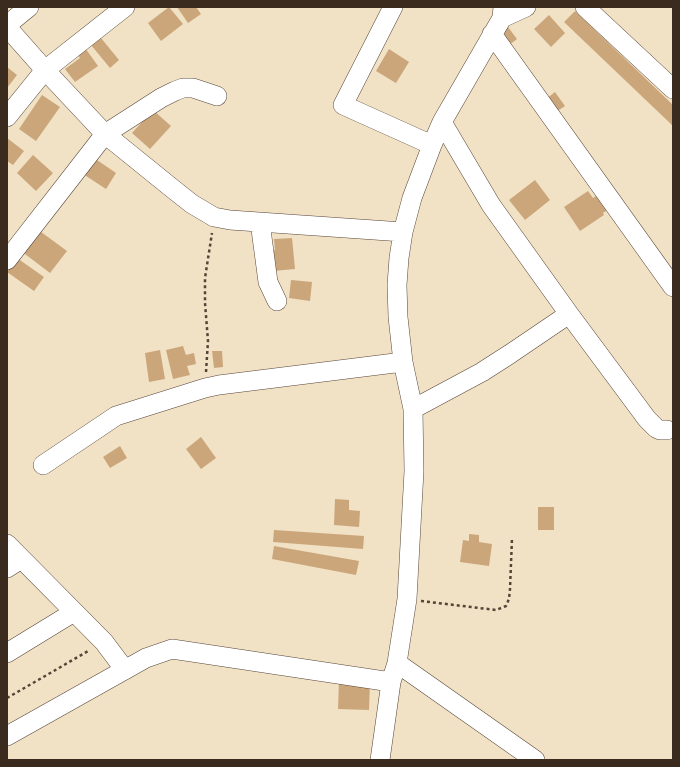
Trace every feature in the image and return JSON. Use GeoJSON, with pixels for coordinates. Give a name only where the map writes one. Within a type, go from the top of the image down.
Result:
{"type":"FeatureCollection","features":[{"type":"Feature","properties":{"kind":"street"},"geometry":{"type":"LineString","coordinates":[[29,7],[7,26],[45,70],[105,134],[192,204],[214,217],[230,220],[403,232]]}},
{"type":"Feature","properties":{"kind":"street"},"geometry":{"type":"LineString","coordinates":[[7,117],[45,70],[125,7]]}},
{"type":"Feature","properties":{"kind":"street"},"geometry":{"type":"LineString","coordinates":[[393,7],[343,105],[432,146]]}},
{"type":"Feature","properties":{"kind":"street"},"geometry":{"type":"LineString","coordinates":[[586,7],[673,89]]}},
{"type":"Feature","properties":{"kind":"street"},"geometry":{"type":"LineString","coordinates":[[380,760],[391,682],[397,663],[407,599],[414,471],[413,409],[403,362],[398,317],[397,285],[403,232],[412,198],[442,122],[492,34],[511,10]]}},
{"type":"Feature","properties":{"kind":"street"},"geometry":{"type":"LineString","coordinates":[[492,34],[673,287]]}},
{"type":"Feature","properties":{"kind":"street"},"geometry":{"type":"LineString","coordinates":[[7,260],[105,134],[175,90],[193,88],[218,96]]}},
{"type":"Feature","properties":{"kind":"street"},"geometry":{"type":"LineString","coordinates":[[442,122],[491,205],[569,314],[651,424],[660,430],[667,430]]}},
{"type":"Feature","properties":{"kind":"street"},"geometry":{"type":"LineString","coordinates":[[260,222],[268,282],[276,300]]}},
{"type":"Feature","properties":{"kind":"street"},"geometry":{"type":"LineString","coordinates":[[413,409],[482,372],[569,314]]}},
{"type":"Feature","properties":{"kind":"street"},"geometry":{"type":"LineString","coordinates":[[43,465],[116,416],[204,388],[403,362]]}},
{"type":"Feature","properties":{"kind":"street"},"geometry":{"type":"LineString","coordinates":[[7,544],[14,563],[74,612],[104,642],[125,670]]}},
{"type":"Feature","properties":{"kind":"street"},"geometry":{"type":"LineString","coordinates":[[7,653],[74,612]]}},
{"type":"Feature","properties":{"kind":"street"},"geometry":{"type":"LineString","coordinates":[[7,736],[146,658],[172,649],[391,682]]}},
{"type":"Feature","properties":{"kind":"street"},"geometry":{"type":"LineString","coordinates":[[397,663],[535,760]]}},
{"type":"Feature","properties":{"kind":"path"},"geometry":{"type":"LineString","coordinates":[[204,388],[208,341],[205,278],[211,247],[214,217]]}},
{"type":"Feature","properties":{"kind":"path"},"geometry":{"type":"LineString","coordinates":[[407,599],[496,610],[501,609],[506,606],[509,599],[512,538]]}},
{"type":"Feature","properties":{"kind":"path"},"geometry":{"type":"LineString","coordinates":[[7,698],[104,642]]}},
{"type":"Feature","properties":{"kind":"building"},"geometry":{"type":"Polygon","coordinates":[[[169,7],[183,24],[161,41],[148,23],[169,7]]]}},
{"type":"Feature","properties":{"kind":"building"},"geometry":{"type":"Polygon","coordinates":[[[177,7],[196,7],[201,14],[188,23],[177,7]]]}},
{"type":"Feature","properties":{"kind":"building"},"geometry":{"type":"Polygon","coordinates":[[[575,11],[673,105],[673,126],[564,22],[575,11]]]}},
{"type":"Feature","properties":{"kind":"building"},"geometry":{"type":"Polygon","coordinates":[[[549,15],[565,33],[551,47],[534,29],[549,15]]]}},
{"type":"Feature","properties":{"kind":"building"},"geometry":{"type":"Polygon","coordinates":[[[508,27],[517,39],[509,45],[500,33],[508,27]]]}},
{"type":"Feature","properties":{"kind":"building"},"geometry":{"type":"Polygon","coordinates":[[[101,38],[119,60],[110,68],[91,45],[101,38]]]}},
{"type":"Feature","properties":{"kind":"building"},"geometry":{"type":"Polygon","coordinates":[[[83,45],[98,66],[75,82],[65,69],[80,58],[75,51],[83,45]]]}},
{"type":"Feature","properties":{"kind":"building"},"geometry":{"type":"Polygon","coordinates":[[[389,49],[409,62],[396,83],[376,71],[389,49]]]}},
{"type":"Feature","properties":{"kind":"building"},"geometry":{"type":"Polygon","coordinates":[[[7,67],[17,75],[7,88],[7,67]]]}},
{"type":"Feature","properties":{"kind":"building"},"geometry":{"type":"Polygon","coordinates":[[[555,92],[565,106],[556,112],[546,99],[555,92]]]}},
{"type":"Feature","properties":{"kind":"building"},"geometry":{"type":"Polygon","coordinates":[[[42,95],[60,107],[36,141],[19,129],[42,95]]]}},
{"type":"Feature","properties":{"kind":"building"},"geometry":{"type":"Polygon","coordinates":[[[153,110],[171,126],[150,149],[132,133],[153,110]]]}},
{"type":"Feature","properties":{"kind":"building"},"geometry":{"type":"Polygon","coordinates":[[[7,138],[24,151],[13,165],[7,161],[7,138]]]}},
{"type":"Feature","properties":{"kind":"building"},"geometry":{"type":"Polygon","coordinates":[[[33,155],[53,173],[36,191],[17,173],[33,155]]]}},
{"type":"Feature","properties":{"kind":"building"},"geometry":{"type":"Polygon","coordinates":[[[94,158],[116,173],[106,189],[83,174],[94,158]]]}},
{"type":"Feature","properties":{"kind":"building"},"geometry":{"type":"Polygon","coordinates":[[[535,180],[550,200],[525,220],[509,200],[535,180]]]}},
{"type":"Feature","properties":{"kind":"building"},"geometry":{"type":"Polygon","coordinates":[[[588,191],[593,198],[599,194],[609,209],[603,213],[604,215],[580,231],[564,207],[588,191]]]}},
{"type":"Feature","properties":{"kind":"building"},"geometry":{"type":"Polygon","coordinates":[[[37,229],[67,251],[50,273],[21,251],[37,229]]]}},
{"type":"Feature","properties":{"kind":"building"},"geometry":{"type":"Polygon","coordinates":[[[292,238],[295,269],[273,271],[267,251],[275,250],[274,239],[292,238]]]}},
{"type":"Feature","properties":{"kind":"building"},"geometry":{"type":"Polygon","coordinates":[[[17,258],[44,277],[34,291],[7,272],[17,258]]]}},
{"type":"Feature","properties":{"kind":"building"},"geometry":{"type":"Polygon","coordinates":[[[291,280],[312,282],[310,301],[289,298],[291,280]]]}},
{"type":"Feature","properties":{"kind":"building"},"geometry":{"type":"Polygon","coordinates":[[[183,346],[186,355],[194,353],[196,364],[187,366],[190,375],[173,379],[166,350],[183,346]]]}},
{"type":"Feature","properties":{"kind":"building"},"geometry":{"type":"Polygon","coordinates":[[[160,350],[165,379],[149,382],[145,353],[160,350]]]}},
{"type":"Feature","properties":{"kind":"building"},"geometry":{"type":"Polygon","coordinates":[[[212,351],[222,351],[223,367],[214,368],[212,351]]]}},
{"type":"Feature","properties":{"kind":"building"},"geometry":{"type":"Polygon","coordinates":[[[201,437],[216,458],[201,469],[186,449],[201,437]]]}},
{"type":"Feature","properties":{"kind":"building"},"geometry":{"type":"Polygon","coordinates":[[[120,446],[127,458],[110,468],[103,457],[120,446]]]}},
{"type":"Feature","properties":{"kind":"building"},"geometry":{"type":"Polygon","coordinates":[[[335,499],[349,500],[349,510],[360,511],[359,527],[334,525],[335,499]]]}},
{"type":"Feature","properties":{"kind":"building"},"geometry":{"type":"Polygon","coordinates":[[[538,507],[554,507],[554,530],[538,530],[538,507]]]}},
{"type":"Feature","properties":{"kind":"building"},"geometry":{"type":"Polygon","coordinates":[[[274,530],[364,536],[363,549],[273,542],[274,530]]]}},
{"type":"Feature","properties":{"kind":"building"},"geometry":{"type":"Polygon","coordinates":[[[469,534],[479,535],[479,542],[492,544],[489,566],[460,562],[463,540],[469,541],[469,534]]]}},
{"type":"Feature","properties":{"kind":"building"},"geometry":{"type":"Polygon","coordinates":[[[274,546],[359,561],[356,575],[272,559],[274,546]]]}},
{"type":"Feature","properties":{"kind":"building"},"geometry":{"type":"Polygon","coordinates":[[[339,680],[370,682],[369,710],[338,709],[339,680]]]}}]}
